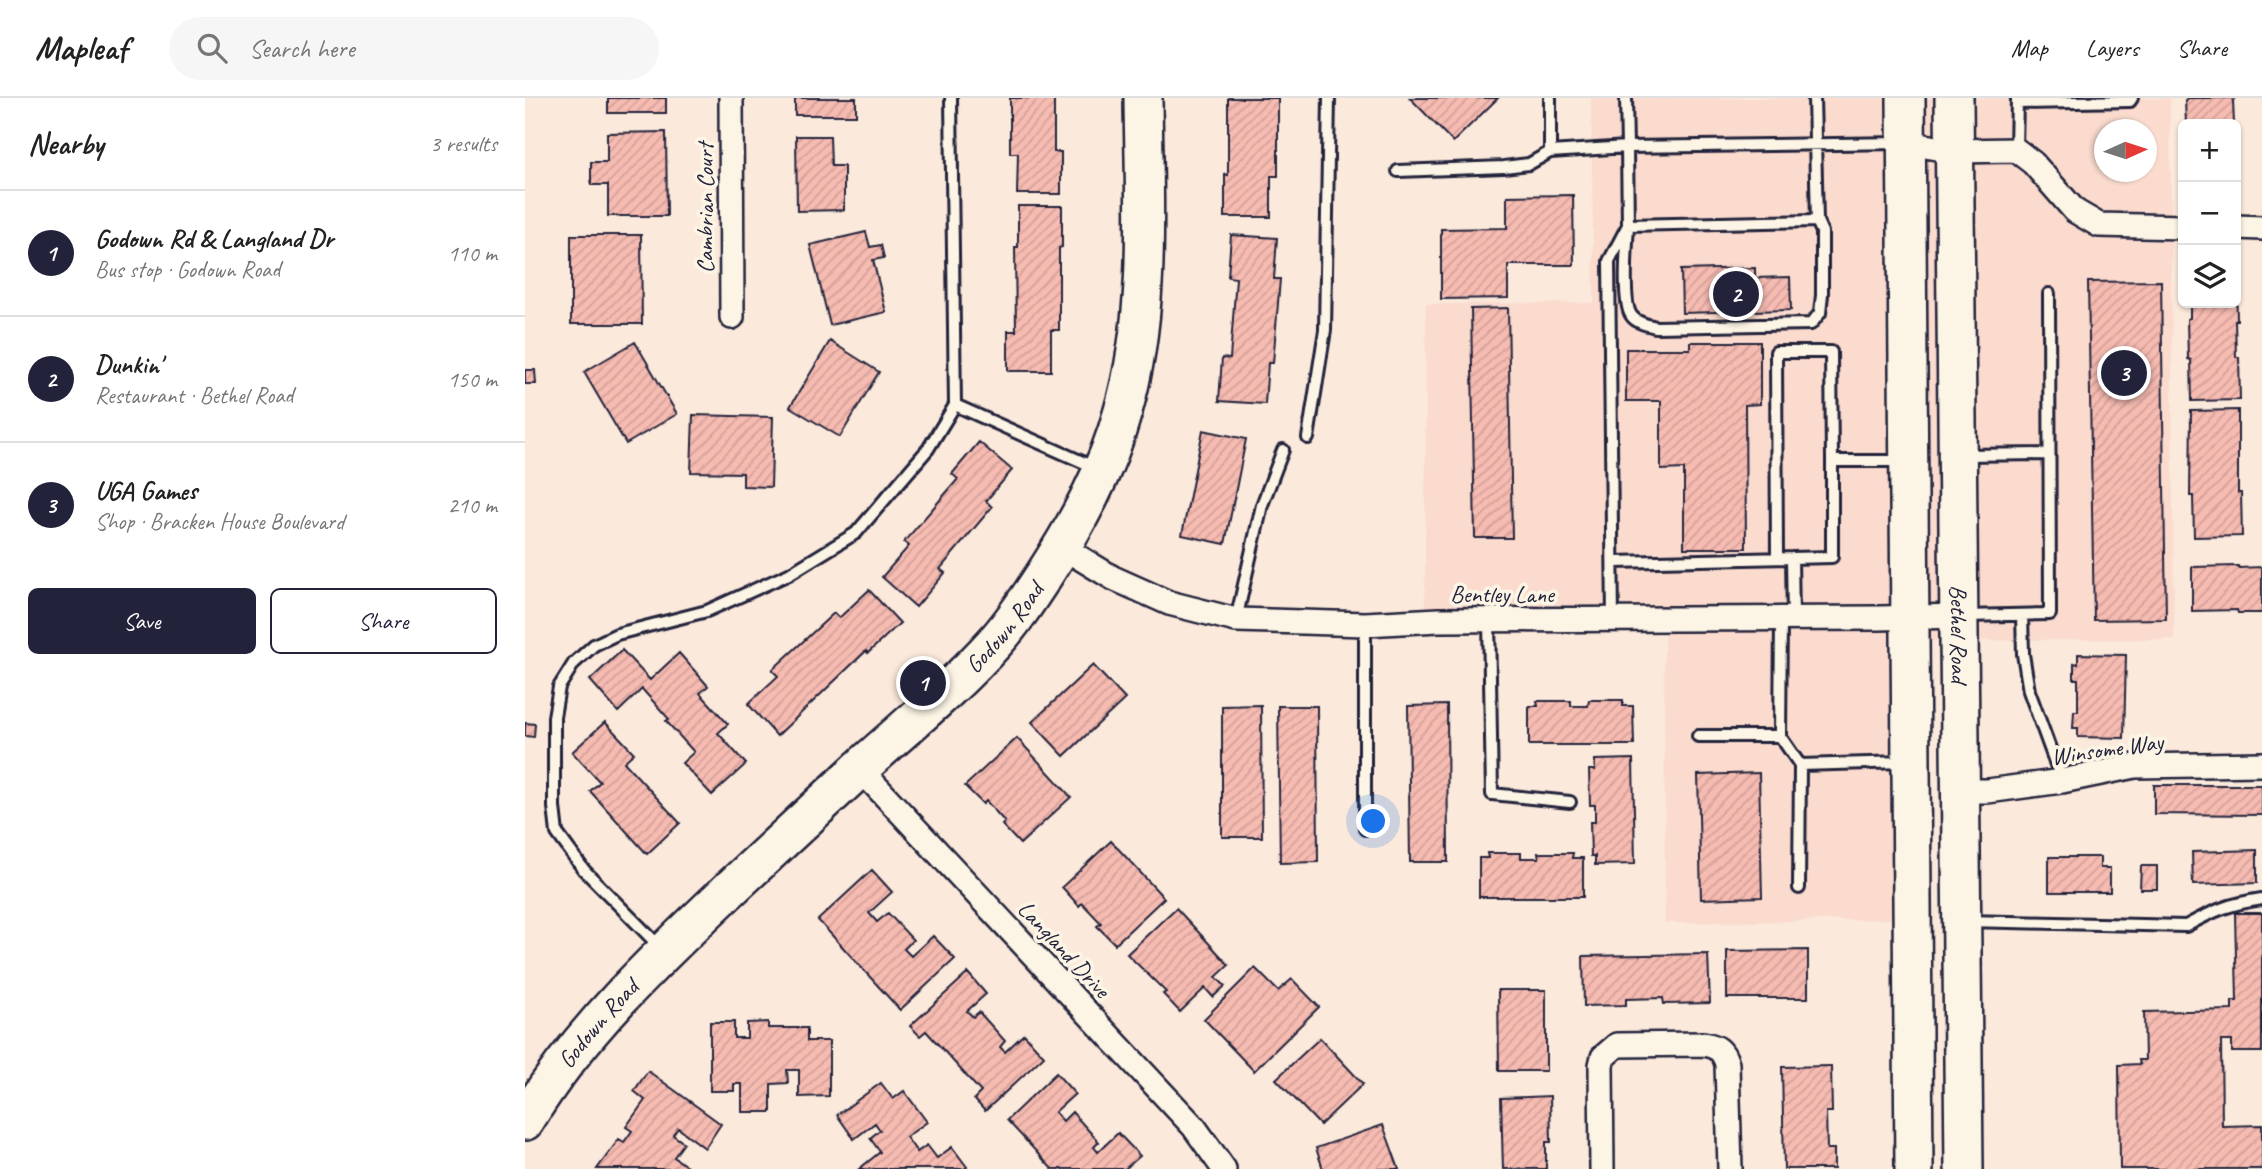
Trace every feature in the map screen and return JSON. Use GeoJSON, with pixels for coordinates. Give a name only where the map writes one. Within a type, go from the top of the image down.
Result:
{"type":"FeatureCollection","features":[{"type":"Feature","properties":{"kind":"main road","name":"Godown Road"},"geometry":{"type":"LineString","coordinates":[[525,1121],[557,1072],[664,951],[912,723],[997,640],[1027,602],[1062,547],[1086,506],[1102,471],[1123,411],[1141,313],[1145,259],[1143,98]]}},
{"type":"Feature","properties":{"kind":"main road","name":"Bethel Road"},"geometry":{"type":"LineString","coordinates":[[1906,98],[1914,1169]]}},
{"type":"Feature","properties":{"kind":"main road","name":"Bethel Road"},"geometry":{"type":"LineString","coordinates":[[1954,98],[1964,1169]]}},
{"type":"Feature","properties":{"kind":"street","name":"Cambrian Court"},"geometry":{"type":"LineString","coordinates":[[731,98],[731,317]]}},
{"type":"Feature","properties":{"kind":"street"},"geometry":{"type":"LineString","coordinates":[[1907,143],[1955,151],[2016,150],[2033,163],[2075,211],[2099,225],[2178,227]]}},
{"type":"Feature","properties":{"kind":"street"},"geometry":{"type":"LineString","coordinates":[[2241,227],[2262,228]]}},
{"type":"Feature","properties":{"kind":"street","name":"Bentley Lane"},"geometry":{"type":"LineString","coordinates":[[1062,547],[1113,578],[1169,603],[1236,621],[1364,624],[1489,620],[1958,616]]}},
{"type":"Feature","properties":{"kind":"street","name":"Winsome Way"},"geometry":{"type":"LineString","coordinates":[[1960,791],[1988,791],[2063,781],[2135,766],[2262,764]]}},
{"type":"Feature","properties":{"kind":"street","name":"Langland Drive"},"geometry":{"type":"LineString","coordinates":[[860,769],[1194,1127],[1224,1169]]}},
{"type":"Feature","properties":{"kind":"street"},"geometry":{"type":"LineString","coordinates":[[1602,1169],[1603,1056],[1616,1045],[1703,1044],[1715,1046],[1724,1053],[1727,1064],[1730,1169]]}},
{"type":"Feature","properties":{"kind":"lane"},"geometry":{"type":"LineString","coordinates":[[664,951],[584,870],[557,833],[554,807],[554,717],[559,687],[574,663],[594,645],[617,634],[706,611],[789,574],[856,533],[927,449],[955,405],[951,98]]}},
{"type":"Feature","properties":{"kind":"lane"},"geometry":{"type":"LineString","coordinates":[[1308,438],[1325,330],[1329,98]]}},
{"type":"Feature","properties":{"kind":"lane"},"geometry":{"type":"LineString","coordinates":[[1550,98],[1551,152]]}},
{"type":"Feature","properties":{"kind":"lane"},"geometry":{"type":"LineString","coordinates":[[1626,98],[1627,298],[1629,312],[1633,318],[1656,327],[1811,324],[1820,313],[1822,232],[1817,220],[1814,98]]}},
{"type":"Feature","properties":{"kind":"lane"},"geometry":{"type":"LineString","coordinates":[[2016,150],[2017,101],[2130,101],[2132,98]]}},
{"type":"Feature","properties":{"kind":"lane"},"geometry":{"type":"LineString","coordinates":[[1398,171],[1529,164],[1551,152],[1627,146],[1907,143]]}},
{"type":"Feature","properties":{"kind":"lane"},"geometry":{"type":"LineString","coordinates":[[1628,225],[1817,220]]}},
{"type":"Feature","properties":{"kind":"lane"},"geometry":{"type":"LineString","coordinates":[[1613,620],[1609,261],[1628,225]]}},
{"type":"Feature","properties":{"kind":"lane"},"geometry":{"type":"LineString","coordinates":[[1958,616],[2050,614],[2049,294]]}},
{"type":"Feature","properties":{"kind":"lane"},"geometry":{"type":"LineString","coordinates":[[1614,562],[1832,557],[1831,352],[1776,352],[1777,558]]}},
{"type":"Feature","properties":{"kind":"lane"},"geometry":{"type":"LineString","coordinates":[[955,405],[1102,471]]}},
{"type":"Feature","properties":{"kind":"lane"},"geometry":{"type":"LineString","coordinates":[[1236,621],[1262,505],[1283,450]]}},
{"type":"Feature","properties":{"kind":"lane"},"geometry":{"type":"LineString","coordinates":[[1957,455],[2049,454]]}},
{"type":"Feature","properties":{"kind":"lane"},"geometry":{"type":"LineString","coordinates":[[1832,461],[1908,461]]}},
{"type":"Feature","properties":{"kind":"lane"},"geometry":{"type":"LineString","coordinates":[[1792,558],[1780,736],[1800,765],[1799,888]]}},
{"type":"Feature","properties":{"kind":"lane"},"geometry":{"type":"LineString","coordinates":[[2022,615],[2023,653],[2029,691],[2063,781]]}},
{"type":"Feature","properties":{"kind":"lane"},"geometry":{"type":"LineString","coordinates":[[1489,620],[1492,794],[1570,802]]}},
{"type":"Feature","properties":{"kind":"lane"},"geometry":{"type":"LineString","coordinates":[[1364,624],[1364,829]]}},
{"type":"Feature","properties":{"kind":"lane"},"geometry":{"type":"LineString","coordinates":[[1698,736],[1780,736]]}},
{"type":"Feature","properties":{"kind":"lane"},"geometry":{"type":"LineString","coordinates":[[1800,765],[1910,761]]}},
{"type":"Feature","properties":{"kind":"lane"},"geometry":{"type":"LineString","coordinates":[[1961,921],[2186,926],[2234,903],[2262,899]]}},
{"type":"Feature","properties":{"kind":"shaded area"},"geometry":{"type":"Polygon","coordinates":[[[1591,98],[2170,98],[2174,639],[1893,641],[1898,919],[1665,923],[1664,615],[1425,617],[1426,304],[1594,303],[1591,98]]]}},
{"type":"Feature","properties":{"kind":"building"},"geometry":{"type":"Polygon","coordinates":[[[608,98],[666,98],[666,113],[608,113],[608,98]]]}},
{"type":"Feature","properties":{"kind":"building"},"geometry":{"type":"Polygon","coordinates":[[[795,98],[856,98],[856,115],[795,115],[795,98]]]}},
{"type":"Feature","properties":{"kind":"building"},"geometry":{"type":"Polygon","coordinates":[[[1010,98],[1054,98],[1054,152],[1061,152],[1061,194],[1017,194],[1018,153],[1010,153],[1010,98]]]}},
{"type":"Feature","properties":{"kind":"building"},"geometry":{"type":"Polygon","coordinates":[[[1228,98],[1278,98],[1278,176],[1271,176],[1271,217],[1225,217],[1228,98]]]}},
{"type":"Feature","properties":{"kind":"building"},"geometry":{"type":"Polygon","coordinates":[[[1410,98],[1498,98],[1453,142],[1410,98]]]}},
{"type":"Feature","properties":{"kind":"building"},"geometry":{"type":"Polygon","coordinates":[[[2235,98],[2234,119],[2186,119],[2185,100],[2235,98]]]}},
{"type":"Feature","properties":{"kind":"building"},"geometry":{"type":"Polygon","coordinates":[[[666,132],[667,216],[608,216],[608,185],[591,185],[591,162],[607,162],[607,133],[666,132]]]}},
{"type":"Feature","properties":{"kind":"building"},"geometry":{"type":"Polygon","coordinates":[[[796,136],[830,136],[831,166],[844,166],[844,210],[797,211],[796,136]]]}},
{"type":"Feature","properties":{"kind":"building"},"geometry":{"type":"Polygon","coordinates":[[[1573,195],[1574,265],[1508,265],[1508,298],[1441,299],[1441,229],[1507,228],[1507,196],[1573,195]]]}},
{"type":"Feature","properties":{"kind":"building"},"geometry":{"type":"Polygon","coordinates":[[[1018,206],[1062,206],[1059,330],[1051,330],[1051,371],[1008,371],[1008,331],[1016,331],[1015,247],[1018,247],[1018,206]]]}},
{"type":"Feature","properties":{"kind":"building"},"geometry":{"type":"Polygon","coordinates":[[[866,232],[870,247],[881,245],[884,258],[873,260],[886,312],[830,325],[810,245],[866,232]]]}},
{"type":"Feature","properties":{"kind":"building"},"geometry":{"type":"Polygon","coordinates":[[[571,235],[641,235],[642,324],[571,324],[571,235]]]}},
{"type":"Feature","properties":{"kind":"building"},"geometry":{"type":"Polygon","coordinates":[[[1231,235],[1277,238],[1274,279],[1280,279],[1273,363],[1268,363],[1265,404],[1219,401],[1222,358],[1230,359],[1236,278],[1228,277],[1231,235]]]}},
{"type":"Feature","properties":{"kind":"building"},"geometry":{"type":"Polygon","coordinates":[[[1755,268],[1755,278],[1790,277],[1791,310],[1682,313],[1681,270],[1755,268]]]}},
{"type":"Feature","properties":{"kind":"building"},"geometry":{"type":"Polygon","coordinates":[[[2161,281],[2166,619],[2094,620],[2088,282],[2161,281]]]}},
{"type":"Feature","properties":{"kind":"building"},"geometry":{"type":"Polygon","coordinates":[[[1508,308],[1512,538],[1475,538],[1471,309],[1508,308]]]}},
{"type":"Feature","properties":{"kind":"building"},"geometry":{"type":"Polygon","coordinates":[[[2190,308],[2237,308],[2236,357],[2239,357],[2240,400],[2192,401],[2187,319],[2190,318],[2190,308]]]}},
{"type":"Feature","properties":{"kind":"building"},"geometry":{"type":"Polygon","coordinates":[[[830,341],[879,372],[840,437],[790,407],[830,341]]]}},
{"type":"Feature","properties":{"kind":"building"},"geometry":{"type":"Polygon","coordinates":[[[635,342],[677,414],[626,444],[584,372],[635,342]]]}},
{"type":"Feature","properties":{"kind":"building"},"geometry":{"type":"Polygon","coordinates":[[[1690,342],[1760,342],[1760,404],[1745,405],[1746,548],[1684,548],[1684,469],[1661,470],[1661,401],[1626,401],[1626,349],[1690,349],[1690,342]]]}},
{"type":"Feature","properties":{"kind":"building"},"geometry":{"type":"Polygon","coordinates":[[[525,370],[535,370],[536,384],[525,384],[525,370]]]}},
{"type":"Feature","properties":{"kind":"building"},"geometry":{"type":"Polygon","coordinates":[[[2238,410],[2238,493],[2241,493],[2242,536],[2194,537],[2193,496],[2190,496],[2191,411],[2238,410]]]}},
{"type":"Feature","properties":{"kind":"building"},"geometry":{"type":"Polygon","coordinates":[[[693,415],[773,417],[771,487],[743,486],[743,473],[691,472],[693,415]]]}},
{"type":"Feature","properties":{"kind":"building"},"geometry":{"type":"Polygon","coordinates":[[[1203,430],[1246,439],[1225,544],[1182,535],[1203,430]]]}},
{"type":"Feature","properties":{"kind":"building"},"geometry":{"type":"Polygon","coordinates":[[[979,442],[1012,470],[986,501],[992,507],[940,569],[945,573],[916,607],[882,577],[909,546],[904,542],[958,479],[952,474],[979,442]]]}},
{"type":"Feature","properties":{"kind":"building"},"geometry":{"type":"Polygon","coordinates":[[[2192,567],[2262,567],[2262,613],[2238,613],[2237,610],[2192,611],[2192,567]]]}},
{"type":"Feature","properties":{"kind":"building"},"geometry":{"type":"Polygon","coordinates":[[[869,590],[900,623],[868,653],[866,651],[777,736],[748,704],[778,676],[772,670],[834,613],[839,618],[869,590]]]}},
{"type":"Feature","properties":{"kind":"building"},"geometry":{"type":"Polygon","coordinates":[[[622,650],[650,680],[679,653],[708,686],[700,693],[728,724],[718,733],[746,764],[712,795],[682,763],[694,752],[642,689],[618,712],[590,680],[622,650]]]}},
{"type":"Feature","properties":{"kind":"building"},"geometry":{"type":"Polygon","coordinates":[[[2078,654],[2126,655],[2124,738],[2078,737],[2078,728],[2073,728],[2074,711],[2078,711],[2078,679],[2074,679],[2074,663],[2078,664],[2078,654]]]}},
{"type":"Feature","properties":{"kind":"building"},"geometry":{"type":"Polygon","coordinates":[[[1093,665],[1125,699],[1064,756],[1032,722],[1093,665]]]}},
{"type":"Feature","properties":{"kind":"building"},"geometry":{"type":"Polygon","coordinates":[[[1589,700],[1623,700],[1623,706],[1633,706],[1634,745],[1529,745],[1529,706],[1538,706],[1537,701],[1571,701],[1571,706],[1588,706],[1589,700]]]}},
{"type":"Feature","properties":{"kind":"building"},"geometry":{"type":"Polygon","coordinates":[[[1261,705],[1262,837],[1222,837],[1222,706],[1261,705]]]}},
{"type":"Feature","properties":{"kind":"building"},"geometry":{"type":"Polygon","coordinates":[[[1447,705],[1448,862],[1410,862],[1408,706],[1447,705]]]}},
{"type":"Feature","properties":{"kind":"building"},"geometry":{"type":"Polygon","coordinates":[[[1278,706],[1317,706],[1318,862],[1280,863],[1278,706]]]}},
{"type":"Feature","properties":{"kind":"building"},"geometry":{"type":"Polygon","coordinates":[[[605,722],[634,753],[624,762],[680,823],[647,854],[590,791],[600,782],[572,752],[605,722]]]}},
{"type":"Feature","properties":{"kind":"building"},"geometry":{"type":"Polygon","coordinates":[[[525,723],[535,724],[534,737],[525,736],[525,723]]]}},
{"type":"Feature","properties":{"kind":"building"},"geometry":{"type":"Polygon","coordinates":[[[1017,738],[1071,797],[1020,844],[1002,825],[1005,822],[986,801],[983,804],[965,786],[1017,738]]]}},
{"type":"Feature","properties":{"kind":"building"},"geometry":{"type":"Polygon","coordinates":[[[1633,759],[1635,864],[1595,865],[1595,856],[1591,856],[1590,822],[1595,822],[1595,805],[1590,805],[1589,770],[1595,770],[1595,760],[1633,759]]]}},
{"type":"Feature","properties":{"kind":"building"},"geometry":{"type":"Polygon","coordinates":[[[1759,773],[1762,897],[1701,899],[1698,775],[1759,773]]]}},
{"type":"Feature","properties":{"kind":"building"},"geometry":{"type":"Polygon","coordinates":[[[2154,785],[2262,785],[2262,815],[2154,814],[2154,785]]]}},
{"type":"Feature","properties":{"kind":"building"},"geometry":{"type":"Polygon","coordinates":[[[1111,841],[1164,898],[1115,944],[1097,926],[1101,923],[1082,903],[1079,906],[1062,887],[1111,841]]]}},
{"type":"Feature","properties":{"kind":"building"},"geometry":{"type":"Polygon","coordinates":[[[2257,850],[2257,883],[2193,885],[2192,852],[2257,850]]]}},
{"type":"Feature","properties":{"kind":"building"},"geometry":{"type":"Polygon","coordinates":[[[1487,853],[1521,853],[1521,858],[1539,858],[1538,853],[1573,853],[1572,858],[1583,858],[1583,897],[1479,897],[1479,858],[1488,858],[1487,853]]]}},
{"type":"Feature","properties":{"kind":"building"},"geometry":{"type":"Polygon","coordinates":[[[2049,857],[2100,857],[2100,868],[2110,868],[2110,892],[2049,892],[2049,857]]]}},
{"type":"Feature","properties":{"kind":"building"},"geometry":{"type":"Polygon","coordinates":[[[2141,866],[2157,866],[2157,889],[2140,889],[2141,866]]]}},
{"type":"Feature","properties":{"kind":"building"},"geometry":{"type":"Polygon","coordinates":[[[872,870],[892,892],[869,913],[877,922],[888,913],[913,940],[904,949],[911,956],[933,936],[955,959],[900,1010],[818,920],[872,870]]]}},
{"type":"Feature","properties":{"kind":"building"},"geometry":{"type":"Polygon","coordinates":[[[1176,908],[1229,965],[1216,977],[1225,986],[1213,997],[1205,988],[1180,1012],[1163,994],[1166,992],[1127,954],[1176,908]]]}},
{"type":"Feature","properties":{"kind":"building"},"geometry":{"type":"Polygon","coordinates":[[[2235,913],[2262,913],[2262,1052],[2232,1052],[2232,1041],[2221,1041],[2222,1126],[2262,1125],[2262,1169],[2120,1169],[2119,1065],[2140,1064],[2139,1060],[2145,1060],[2144,1012],[2232,1010],[2232,1001],[2237,1001],[2235,913]]]}},
{"type":"Feature","properties":{"kind":"building"},"geometry":{"type":"Polygon","coordinates":[[[1808,950],[1808,998],[1727,998],[1727,951],[1808,950]]]}},
{"type":"Feature","properties":{"kind":"building"},"geometry":{"type":"Polygon","coordinates":[[[1708,954],[1710,1003],[1664,1004],[1663,998],[1626,999],[1626,1005],[1584,1006],[1583,956],[1708,954]]]}},
{"type":"Feature","properties":{"kind":"building"},"geometry":{"type":"Polygon","coordinates":[[[1255,968],[1278,991],[1292,979],[1319,1007],[1254,1071],[1204,1019],[1255,968]]]}},
{"type":"Feature","properties":{"kind":"building"},"geometry":{"type":"Polygon","coordinates":[[[968,973],[986,994],[967,1011],[973,1017],[979,1012],[1005,1041],[1000,1047],[1005,1052],[1024,1034],[1044,1056],[985,1111],[974,1099],[981,1092],[926,1031],[920,1036],[910,1026],[968,973]]]}},
{"type":"Feature","properties":{"kind":"building"},"geometry":{"type":"Polygon","coordinates":[[[1498,990],[1546,990],[1546,1071],[1499,1071],[1498,990]]]}},
{"type":"Feature","properties":{"kind":"building"},"geometry":{"type":"Polygon","coordinates":[[[710,1022],[734,1022],[734,1038],[747,1038],[747,1023],[768,1022],[768,1028],[807,1028],[807,1041],[829,1041],[829,1096],[799,1097],[799,1070],[787,1070],[788,1083],[771,1084],[771,1112],[742,1112],[742,1084],[734,1084],[734,1091],[710,1091],[710,1022]]]}},
{"type":"Feature","properties":{"kind":"building"},"geometry":{"type":"Polygon","coordinates":[[[1320,1038],[1363,1084],[1320,1125],[1276,1079],[1320,1038]]]}},
{"type":"Feature","properties":{"kind":"building"},"geometry":{"type":"Polygon","coordinates":[[[1831,1066],[1832,1112],[1826,1112],[1827,1149],[1834,1149],[1834,1169],[1784,1169],[1782,1067],[1831,1066]]]}},
{"type":"Feature","properties":{"kind":"building"},"geometry":{"type":"Polygon","coordinates":[[[648,1071],[721,1124],[705,1148],[678,1128],[673,1135],[684,1143],[674,1157],[686,1166],[684,1169],[597,1169],[619,1139],[624,1142],[632,1131],[626,1127],[645,1100],[634,1091],[648,1071]]]}},
{"type":"Feature","properties":{"kind":"building"},"geometry":{"type":"Polygon","coordinates":[[[1056,1073],[1075,1094],[1055,1112],[1063,1121],[1072,1112],[1099,1142],[1094,1147],[1098,1152],[1118,1133],[1140,1156],[1125,1169],[1052,1169],[1007,1120],[1056,1073]]]}},
{"type":"Feature","properties":{"kind":"building"},"geometry":{"type":"Polygon","coordinates":[[[881,1083],[893,1099],[904,1091],[927,1122],[906,1137],[917,1152],[927,1145],[937,1158],[952,1147],[967,1167],[859,1169],[880,1152],[870,1138],[880,1130],[875,1123],[854,1139],[837,1115],[881,1083]]]}},
{"type":"Feature","properties":{"kind":"building"},"geometry":{"type":"Polygon","coordinates":[[[1550,1096],[1551,1142],[1546,1142],[1546,1169],[1503,1169],[1501,1098],[1550,1096]]]}},
{"type":"Feature","properties":{"kind":"building"},"geometry":{"type":"Polygon","coordinates":[[[1383,1125],[1399,1169],[1323,1169],[1316,1148],[1383,1125]]]}},
{"type":"Feature","properties":{"kind":"place","name":"Dunkin'"},"geometry":{"type":"Point","coordinates":[1736,294]}},
{"type":"Feature","properties":{"kind":"place","name":"UGA Games"},"geometry":{"type":"Point","coordinates":[2124,373]}},
{"type":"Feature","properties":{"kind":"place","name":"Godown Rd & Langland Dr"},"geometry":{"type":"Point","coordinates":[923,683]}}]}
